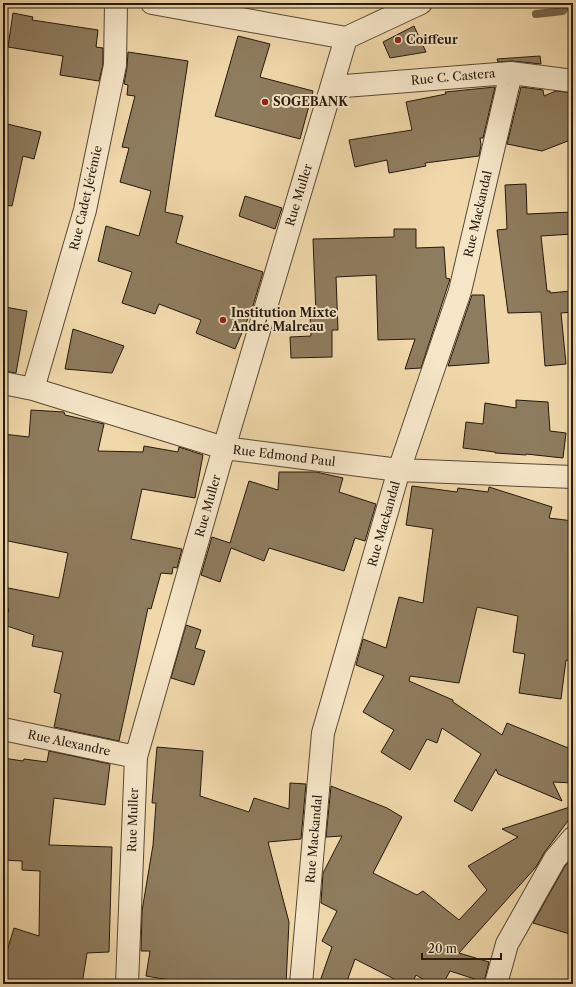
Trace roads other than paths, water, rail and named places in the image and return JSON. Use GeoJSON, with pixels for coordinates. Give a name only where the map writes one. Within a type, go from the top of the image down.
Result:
{"type":"FeatureCollection","features":[{"type":"Feature","properties":{"kind":"street","name":"Rue Cadet Jérémie"},"geometry":{"type":"LineString","coordinates":[[33,389],[85,210],[115,65],[116,3]]}},
{"type":"Feature","properties":{"kind":"street"},"geometry":{"type":"LineString","coordinates":[[152,3],[346,38],[421,3]]}},
{"type":"Feature","properties":{"kind":"street","name":"Rue Muller"},"geometry":{"type":"LineString","coordinates":[[127,984],[136,757],[224,448],[346,38]]}},
{"type":"Feature","properties":{"kind":"street","name":"Rue C. Castera"},"geometry":{"type":"LineString","coordinates":[[332,87],[511,73],[573,82]]}},
{"type":"Feature","properties":{"kind":"street","name":"Rue Mackandal"},"geometry":{"type":"LineString","coordinates":[[301,984],[323,733],[399,470],[460,291],[511,73]]}},
{"type":"Feature","properties":{"kind":"street","name":"Rue Edmond Paul"},"geometry":{"type":"LineString","coordinates":[[3,383],[33,389],[224,448],[399,470],[573,477]]}},
{"type":"Feature","properties":{"kind":"street","name":"Rue Alexandre"},"geometry":{"type":"LineString","coordinates":[[3,729],[136,757]]}},
{"type":"Feature","properties":{"kind":"street"},"geometry":{"type":"LineString","coordinates":[[496,984],[507,944],[555,858],[573,838]]}},
{"type":"Feature","properties":{"kind":"waterway"},"geometry":{"type":"LineString","coordinates":[[536,14],[563,11],[568,3]]}},
{"type":"Feature","properties":{"kind":"place","name":"Coiffeur"},"geometry":{"type":"Point","coordinates":[398,40]}},
{"type":"Feature","properties":{"kind":"place","name":"SOGEBANK"},"geometry":{"type":"Point","coordinates":[265,102]}},
{"type":"Feature","properties":{"kind":"place","name":"Institution Mixte André Malreau"},"geometry":{"type":"Point","coordinates":[223,320]}}]}
